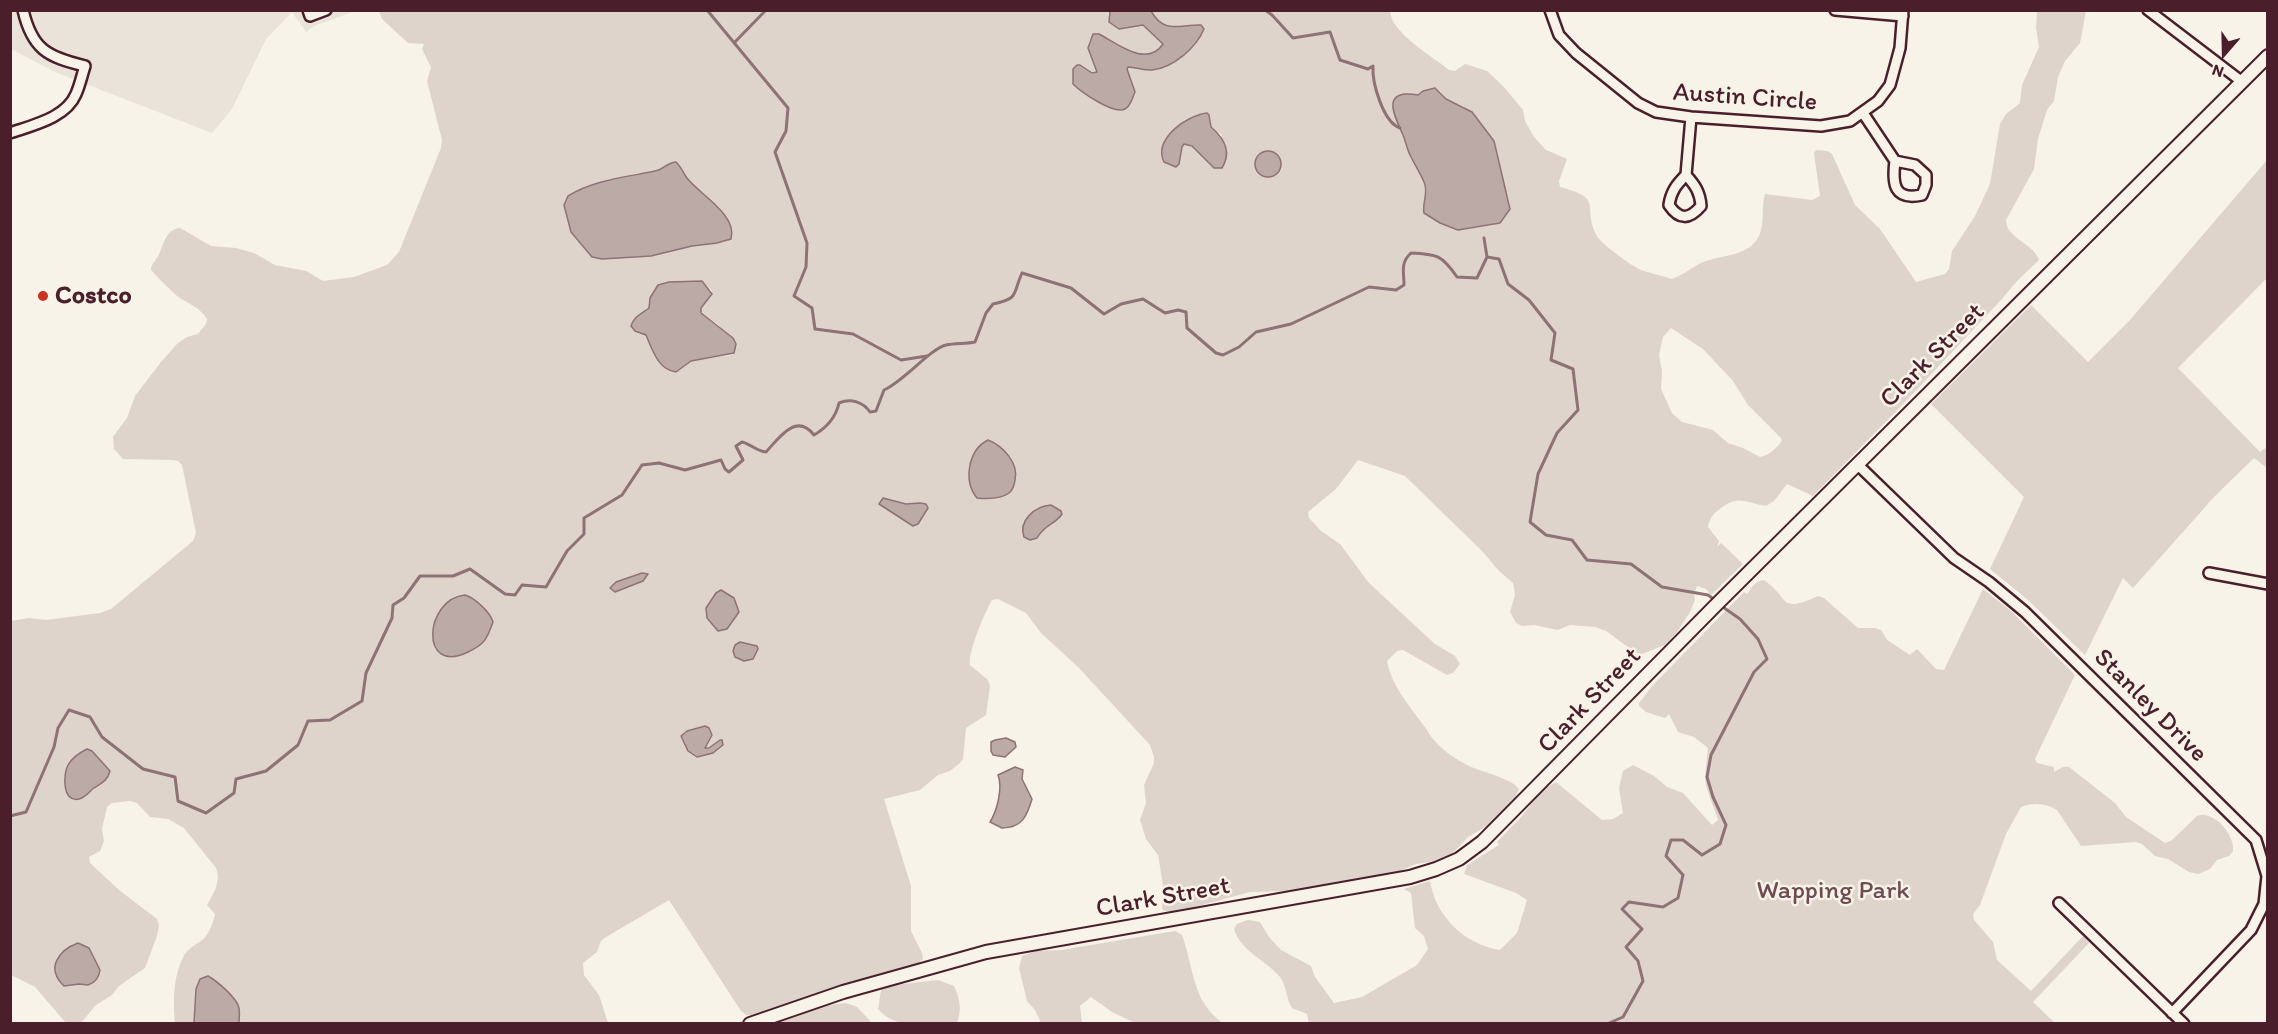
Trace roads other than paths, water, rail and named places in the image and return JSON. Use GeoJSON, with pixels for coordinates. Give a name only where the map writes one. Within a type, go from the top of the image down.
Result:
{"type":"FeatureCollection","features":[{"type":"Feature","properties":{"kind":"main road","name":"Clark Street"},"geometry":{"type":"LineString","coordinates":[[750,1023],[843,992],[986,952],[1398,879],[1436,869],[1459,859],[1482,843],[1718,603],[2268,56]]}},
{"type":"Feature","properties":{"kind":"street"},"geometry":{"type":"LineString","coordinates":[[10,133],[42,122],[64,109],[77,93],[85,66],[52,55],[40,48],[30,36],[23,10]]}},
{"type":"Feature","properties":{"kind":"street"},"geometry":{"type":"LineString","coordinates":[[309,14],[326,10]]}},
{"type":"Feature","properties":{"kind":"street","name":"Austin Circle"},"geometry":{"type":"LineString","coordinates":[[1550,10],[1559,35],[1576,53],[1638,103],[1656,112],[1691,117],[1821,126],[1850,122],[1878,101],[1890,85],[1898,57],[1903,13]]}},
{"type":"Feature","properties":{"kind":"street"},"geometry":{"type":"LineString","coordinates":[[1835,10],[1903,13]]}},
{"type":"Feature","properties":{"kind":"street"},"geometry":{"type":"LineString","coordinates":[[2148,10],[2241,81]]}},
{"type":"Feature","properties":{"kind":"street"},"geometry":{"type":"LineString","coordinates":[[1863,113],[1895,161]]}},
{"type":"Feature","properties":{"kind":"street"},"geometry":{"type":"LineString","coordinates":[[1686,175],[1691,117]]}},
{"type":"Feature","properties":{"kind":"street","name":"Stanley Drive"},"geometry":{"type":"LineString","coordinates":[[1857,464],[1953,558],[1989,582],[2025,612],[2256,840],[2267,876],[2264,904],[2251,930],[2172,1013]]}},
{"type":"Feature","properties":{"kind":"street"},"geometry":{"type":"LineString","coordinates":[[2209,573],[2268,584]]}},
{"type":"Feature","properties":{"kind":"street"},"geometry":{"type":"LineString","coordinates":[[2059,903],[2184,1023]]}},
{"type":"Feature","properties":{"kind":"waterway"},"geometry":{"type":"LineString","coordinates":[[707,10],[788,108],[786,131],[775,152],[807,243],[806,267],[794,296],[812,308],[815,329],[853,334],[901,360],[927,356]]}},
{"type":"Feature","properties":{"kind":"waterway"},"geometry":{"type":"LineString","coordinates":[[734,43],[766,10]]}},
{"type":"Feature","properties":{"kind":"waterway"},"geometry":{"type":"LineString","coordinates":[[1265,10],[1293,38],[1330,32],[1340,60],[1368,69],[1373,66],[1374,82],[1380,101],[1388,118],[1400,128]]}},
{"type":"Feature","properties":{"kind":"waterway"},"geometry":{"type":"LineString","coordinates":[[1484,238],[1487,257]]}},
{"type":"Feature","properties":{"kind":"waterway"},"geometry":{"type":"LineString","coordinates":[[10,816],[26,812],[54,747],[58,728],[69,710],[90,717],[102,737],[143,769],[175,777],[178,801],[206,813],[234,793],[236,779],[266,771],[298,745],[308,721],[330,720],[362,701],[366,673],[392,618],[393,605],[404,598],[420,576],[453,576],[470,569],[505,594],[515,595],[522,585],[546,587],[567,551],[584,534],[584,518],[622,495],[642,465],[659,463],[685,470],[721,460],[729,472],[743,460],[736,446],[742,442],[766,452],[782,434],[794,427],[801,426],[814,435],[830,422],[839,403],[843,402],[856,402],[870,412],[876,411],[884,390],[900,380],[932,352],[946,345],[975,342],[986,313],[993,304],[1008,300],[1014,294],[1022,273],[1071,288],[1104,314],[1121,304],[1143,299],[1165,313],[1178,310],[1186,312],[1187,328],[1216,353],[1223,355],[1239,347],[1256,332],[1291,324],[1369,287],[1396,290],[1404,285],[1404,264],[1411,253],[1438,257],[1457,277],[1477,278],[1487,257],[1499,259],[1508,284],[1529,300],[1555,333],[1551,360],[1573,369],[1578,410],[1557,433],[1538,474],[1530,522],[1546,535],[1572,540],[1587,560],[1631,564],[1662,587],[1708,595],[1715,600]]}},
{"type":"Feature","properties":{"kind":"waterway"},"geometry":{"type":"LineString","coordinates":[[1607,1024],[1623,1017],[1643,981],[1638,961],[1626,947],[1642,929],[1622,909],[1629,902],[1663,907],[1678,898],[1683,875],[1666,856],[1671,840],[1683,840],[1702,855],[1720,844],[1726,825],[1707,777],[1711,755],[1754,672],[1767,659],[1758,639],[1740,619],[1720,605]]}},
{"type":"Feature","properties":{"kind":"place","name":"Costco"},"geometry":{"type":"Point","coordinates":[43,296]}},
{"type":"Feature","properties":{"kind":"park label","name":"Wapping Park"},"geometry":{"type":"Point","coordinates":[1833,891]}}]}
